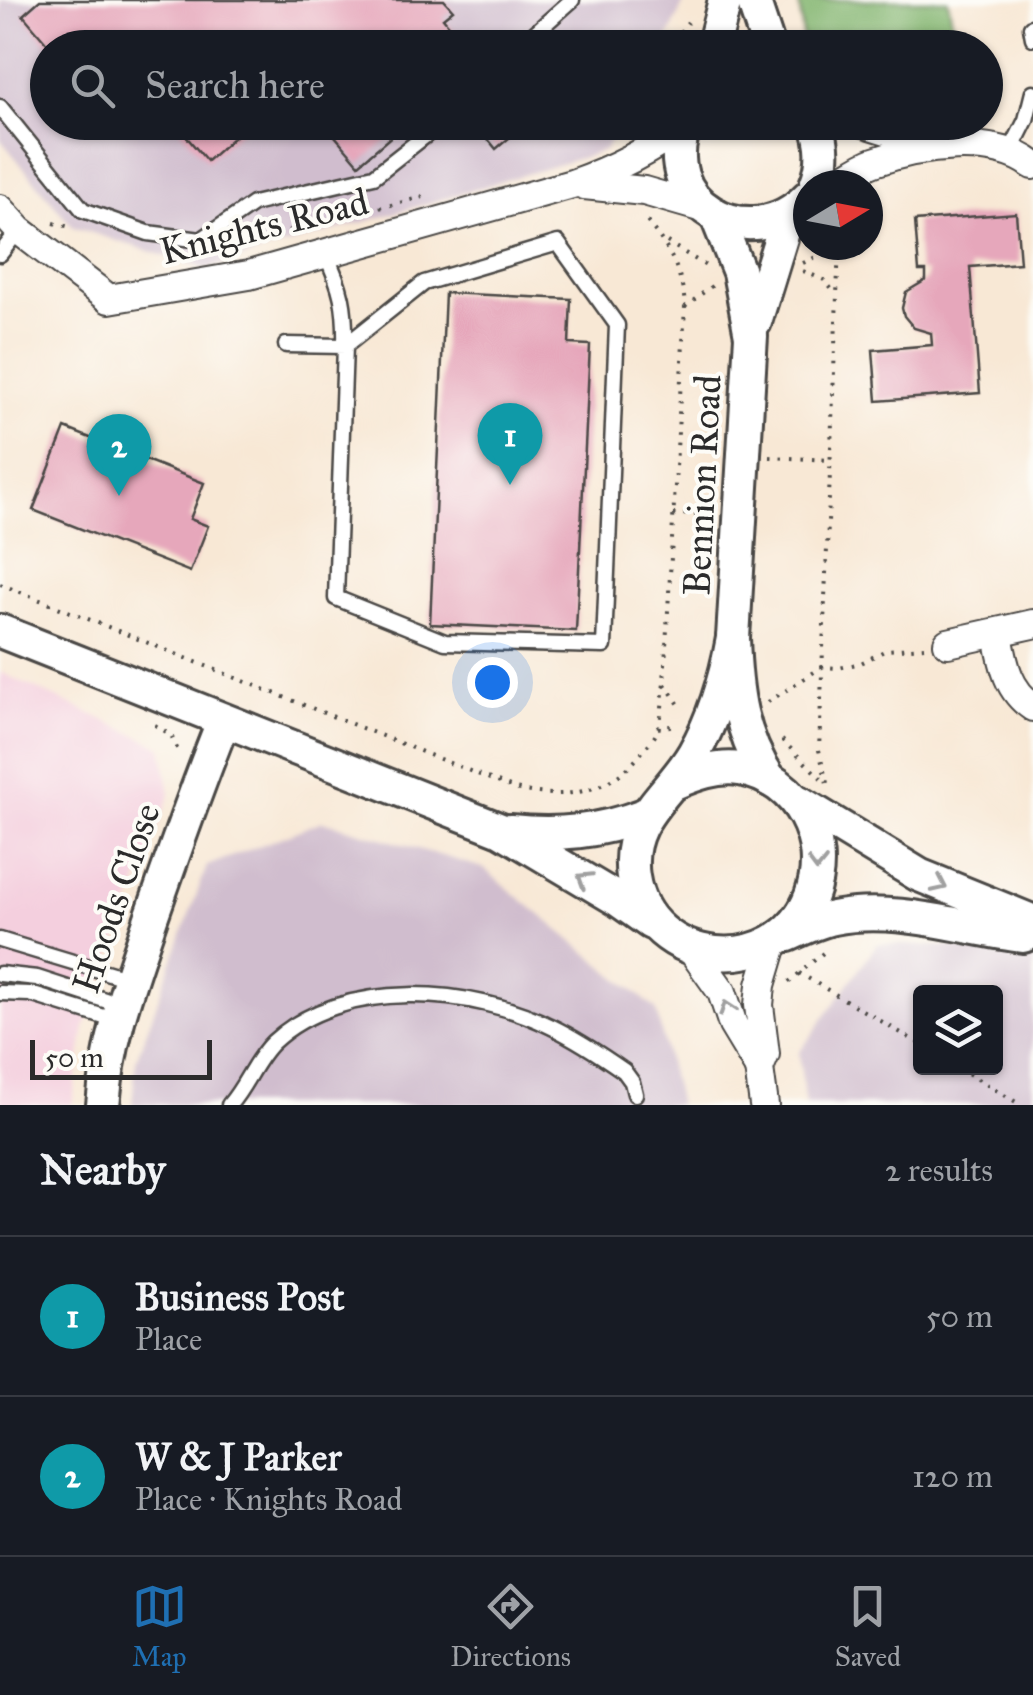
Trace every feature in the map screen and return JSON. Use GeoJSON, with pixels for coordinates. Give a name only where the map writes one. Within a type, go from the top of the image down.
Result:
{"type":"FeatureCollection","features":[{"type":"Feature","properties":{"kind":"street"},"geometry":{"type":"LineString","coordinates":[[753,0],[763,30]]}},
{"type":"Feature","properties":{"kind":"street"},"geometry":{"type":"LineString","coordinates":[[711,5],[712,30]]}},
{"type":"Feature","properties":{"kind":"street","name":"Knights Road"},"geometry":{"type":"LineString","coordinates":[[9,220],[109,299],[249,275],[572,184],[614,170],[665,140]]}},
{"type":"Feature","properties":{"kind":"street","name":"Bennion Road"},"geometry":{"type":"LineString","coordinates":[[674,783],[696,750],[708,722],[733,638],[751,336],[739,272],[710,212],[688,189],[680,164],[681,140]]}},
{"type":"Feature","properties":{"kind":"street"},"geometry":{"type":"LineString","coordinates":[[820,170],[822,140]]}},
{"type":"Feature","properties":{"kind":"street"},"geometry":{"type":"LineString","coordinates":[[918,140],[943,148]]}},
{"type":"Feature","properties":{"kind":"street"},"geometry":{"type":"LineString","coordinates":[[860,170],[874,162],[943,148],[988,148],[1021,159]]}},
{"type":"Feature","properties":{"kind":"street"},"geometry":{"type":"LineString","coordinates":[[572,184],[630,189],[710,212],[739,225],[766,224],[793,209]]}},
{"type":"Feature","properties":{"kind":"street","name":"Bennion Road"},"geometry":{"type":"LineString","coordinates":[[751,336],[793,229]]}},
{"type":"Feature","properties":{"kind":"street"},"geometry":{"type":"LineString","coordinates":[[948,643],[1033,624]]}},
{"type":"Feature","properties":{"kind":"street"},"geometry":{"type":"LineString","coordinates":[[0,631],[500,830],[617,900],[678,942],[718,956],[750,953],[829,918],[852,915],[938,922],[1023,936],[1033,932]]}},
{"type":"Feature","properties":{"kind":"street"},"geometry":{"type":"LineString","coordinates":[[998,634],[1012,688],[1033,707]]}},
{"type":"Feature","properties":{"kind":"street","name":"Bennion Road"},"geometry":{"type":"LineString","coordinates":[[733,638],[739,710],[746,738],[783,790]]}},
{"type":"Feature","properties":{"kind":"street","name":"Hoods Close"},"geometry":{"type":"LineString","coordinates":[[103,1105],[107,1065],[122,1002],[180,832],[223,722]]}},
{"type":"Feature","properties":{"kind":"street"},"geometry":{"type":"LineString","coordinates":[[760,1068],[733,1025],[722,992],[644,909],[633,878],[633,846],[644,815],[674,783],[704,770],[739,769],[783,790],[919,875],[1033,924]]}},
{"type":"Feature","properties":{"kind":"street"},"geometry":{"type":"LineString","coordinates":[[764,1105],[760,995],[777,940],[806,911],[817,880],[817,844],[806,814],[783,790]]}},
{"type":"Feature","properties":{"kind":"street"},"geometry":{"type":"LineString","coordinates":[[500,830],[546,835],[580,833],[644,815]]}},
{"type":"Feature","properties":{"kind":"lane"},"geometry":{"type":"LineString","coordinates":[[538,30],[572,0]]}},
{"type":"Feature","properties":{"kind":"lane"},"geometry":{"type":"LineString","coordinates":[[1021,159],[1033,92]]}},
{"type":"Feature","properties":{"kind":"lane"},"geometry":{"type":"LineString","coordinates":[[0,107],[83,210],[148,233],[202,240],[252,204],[374,176],[420,140]]}},
{"type":"Feature","properties":{"kind":"lane"},"geometry":{"type":"LineString","coordinates":[[0,254],[9,220]]}},
{"type":"Feature","properties":{"kind":"lane"},"geometry":{"type":"LineString","coordinates":[[286,345],[345,346],[424,283],[558,243],[617,326],[604,646],[446,642],[336,598],[345,346],[346,310],[340,285],[325,253]]}},
{"type":"Feature","properties":{"kind":"lane"},"geometry":{"type":"LineString","coordinates":[[0,940],[122,1002]]}},
{"type":"Feature","properties":{"kind":"lane"},"geometry":{"type":"LineString","coordinates":[[0,974],[37,978],[122,1002]]}},
{"type":"Feature","properties":{"kind":"lane"},"geometry":{"type":"LineString","coordinates":[[0,993],[122,1002]]}},
{"type":"Feature","properties":{"kind":"lane"},"geometry":{"type":"LineString","coordinates":[[229,1105],[271,1043],[302,1020],[331,1007],[396,995],[462,1000],[550,1026],[624,1071],[635,1094]]}},
{"type":"Feature","properties":{"kind":"path"},"geometry":{"type":"LineString","coordinates":[[685,30],[711,5]]}},
{"type":"Feature","properties":{"kind":"path"},"geometry":{"type":"LineString","coordinates":[[630,189],[635,209],[664,240],[715,270]]}},
{"type":"Feature","properties":{"kind":"path"},"geometry":{"type":"LineString","coordinates":[[216,248],[428,195]]}},
{"type":"Feature","properties":{"kind":"path"},"geometry":{"type":"LineString","coordinates":[[9,220],[46,220],[84,231]]}},
{"type":"Feature","properties":{"kind":"path"},"geometry":{"type":"LineString","coordinates":[[0,584],[472,773],[544,796],[577,795],[614,780],[633,766],[658,728],[664,682],[685,308],[680,274],[664,240]]}},
{"type":"Feature","properties":{"kind":"path"},"geometry":{"type":"LineString","coordinates":[[794,268],[810,260]]}},
{"type":"Feature","properties":{"kind":"path"},"geometry":{"type":"LineString","coordinates":[[824,782],[819,750],[838,260]]}},
{"type":"Feature","properties":{"kind":"path"},"geometry":{"type":"LineString","coordinates":[[744,456],[830,460]]}},
{"type":"Feature","properties":{"kind":"path"},"geometry":{"type":"LineString","coordinates":[[673,514],[740,516]]}},
{"type":"Feature","properties":{"kind":"path"},"geometry":{"type":"LineString","coordinates":[[822,667],[862,663],[886,650],[948,643]]}},
{"type":"Feature","properties":{"kind":"path"},"geometry":{"type":"LineString","coordinates":[[658,728],[691,721],[664,682]]}},
{"type":"Feature","properties":{"kind":"path"},"geometry":{"type":"LineString","coordinates":[[144,719],[171,735],[184,762]]}},
{"type":"Feature","properties":{"kind":"path"},"geometry":{"type":"LineString","coordinates":[[670,739],[676,725]]}},
{"type":"Feature","properties":{"kind":"path"},"geometry":{"type":"LineString","coordinates":[[778,734],[824,782],[838,790]]}},
{"type":"Feature","properties":{"kind":"path"},"geometry":{"type":"LineString","coordinates":[[799,973],[913,1040]]}},
{"type":"Feature","properties":{"kind":"path"},"geometry":{"type":"LineString","coordinates":[[971,1075],[1020,1105]]}},
{"type":"Feature","properties":{"kind":"shaded area"},"geometry":{"type":"Polygon","coordinates":[[[0,0],[685,0],[672,30],[30,30],[30,140],[611,140],[604,151],[206,269],[73,227],[0,139],[0,0]]]}},
{"type":"Feature","properties":{"kind":"shaded area"},"geometry":{"type":"Polygon","coordinates":[[[0,672],[162,747],[170,794],[85,1027],[72,1105],[0,1105],[0,672]]]}},
{"type":"Feature","properties":{"kind":"shaded area"},"geometry":{"type":"Polygon","coordinates":[[[323,821],[483,868],[656,1009],[678,1105],[132,1105],[136,1060],[207,866],[323,821]]]}},
{"type":"Feature","properties":{"kind":"shaded area"},"geometry":{"type":"Polygon","coordinates":[[[877,944],[1033,949],[1033,1105],[805,1105],[799,1053],[877,944]]]}},
{"type":"Feature","properties":{"kind":"green space"},"geometry":{"type":"Polygon","coordinates":[[[799,0],[948,0],[954,30],[802,30],[799,0]]]}},
{"type":"Feature","properties":{"kind":"building"},"geometry":{"type":"Polygon","coordinates":[[[40,0],[444,0],[453,10],[443,18],[453,30],[36,30],[23,15],[40,0]]]}},
{"type":"Feature","properties":{"kind":"building"},"geometry":{"type":"Polygon","coordinates":[[[189,140],[231,140],[207,161],[189,140]]]}},
{"type":"Feature","properties":{"kind":"building"},"geometry":{"type":"Polygon","coordinates":[[[338,140],[387,140],[359,164],[338,140]]]}},
{"type":"Feature","properties":{"kind":"building"},"geometry":{"type":"Polygon","coordinates":[[[489,140],[507,140],[496,149],[489,140]]]}},
{"type":"Feature","properties":{"kind":"building"},"geometry":{"type":"Polygon","coordinates":[[[1016,213],[1020,263],[970,267],[980,393],[877,401],[873,350],[932,345],[931,333],[914,328],[902,308],[906,292],[926,280],[926,271],[919,271],[915,221],[1016,213]]]}},
{"type":"Feature","properties":{"kind":"building"},"geometry":{"type":"Polygon","coordinates":[[[445,293],[571,299],[569,344],[590,345],[576,631],[430,624],[445,293]]]}},
{"type":"Feature","properties":{"kind":"building"},"geometry":{"type":"Polygon","coordinates":[[[65,428],[204,483],[190,519],[208,526],[190,572],[33,510],[65,428]]]}},
{"type":"Feature","properties":{"kind":"place","name":"Business Post"},"geometry":{"type":"Point","coordinates":[510,485]}},
{"type":"Feature","properties":{"kind":"place","name":"W & J Parker"},"geometry":{"type":"Point","coordinates":[119,496]}}]}
